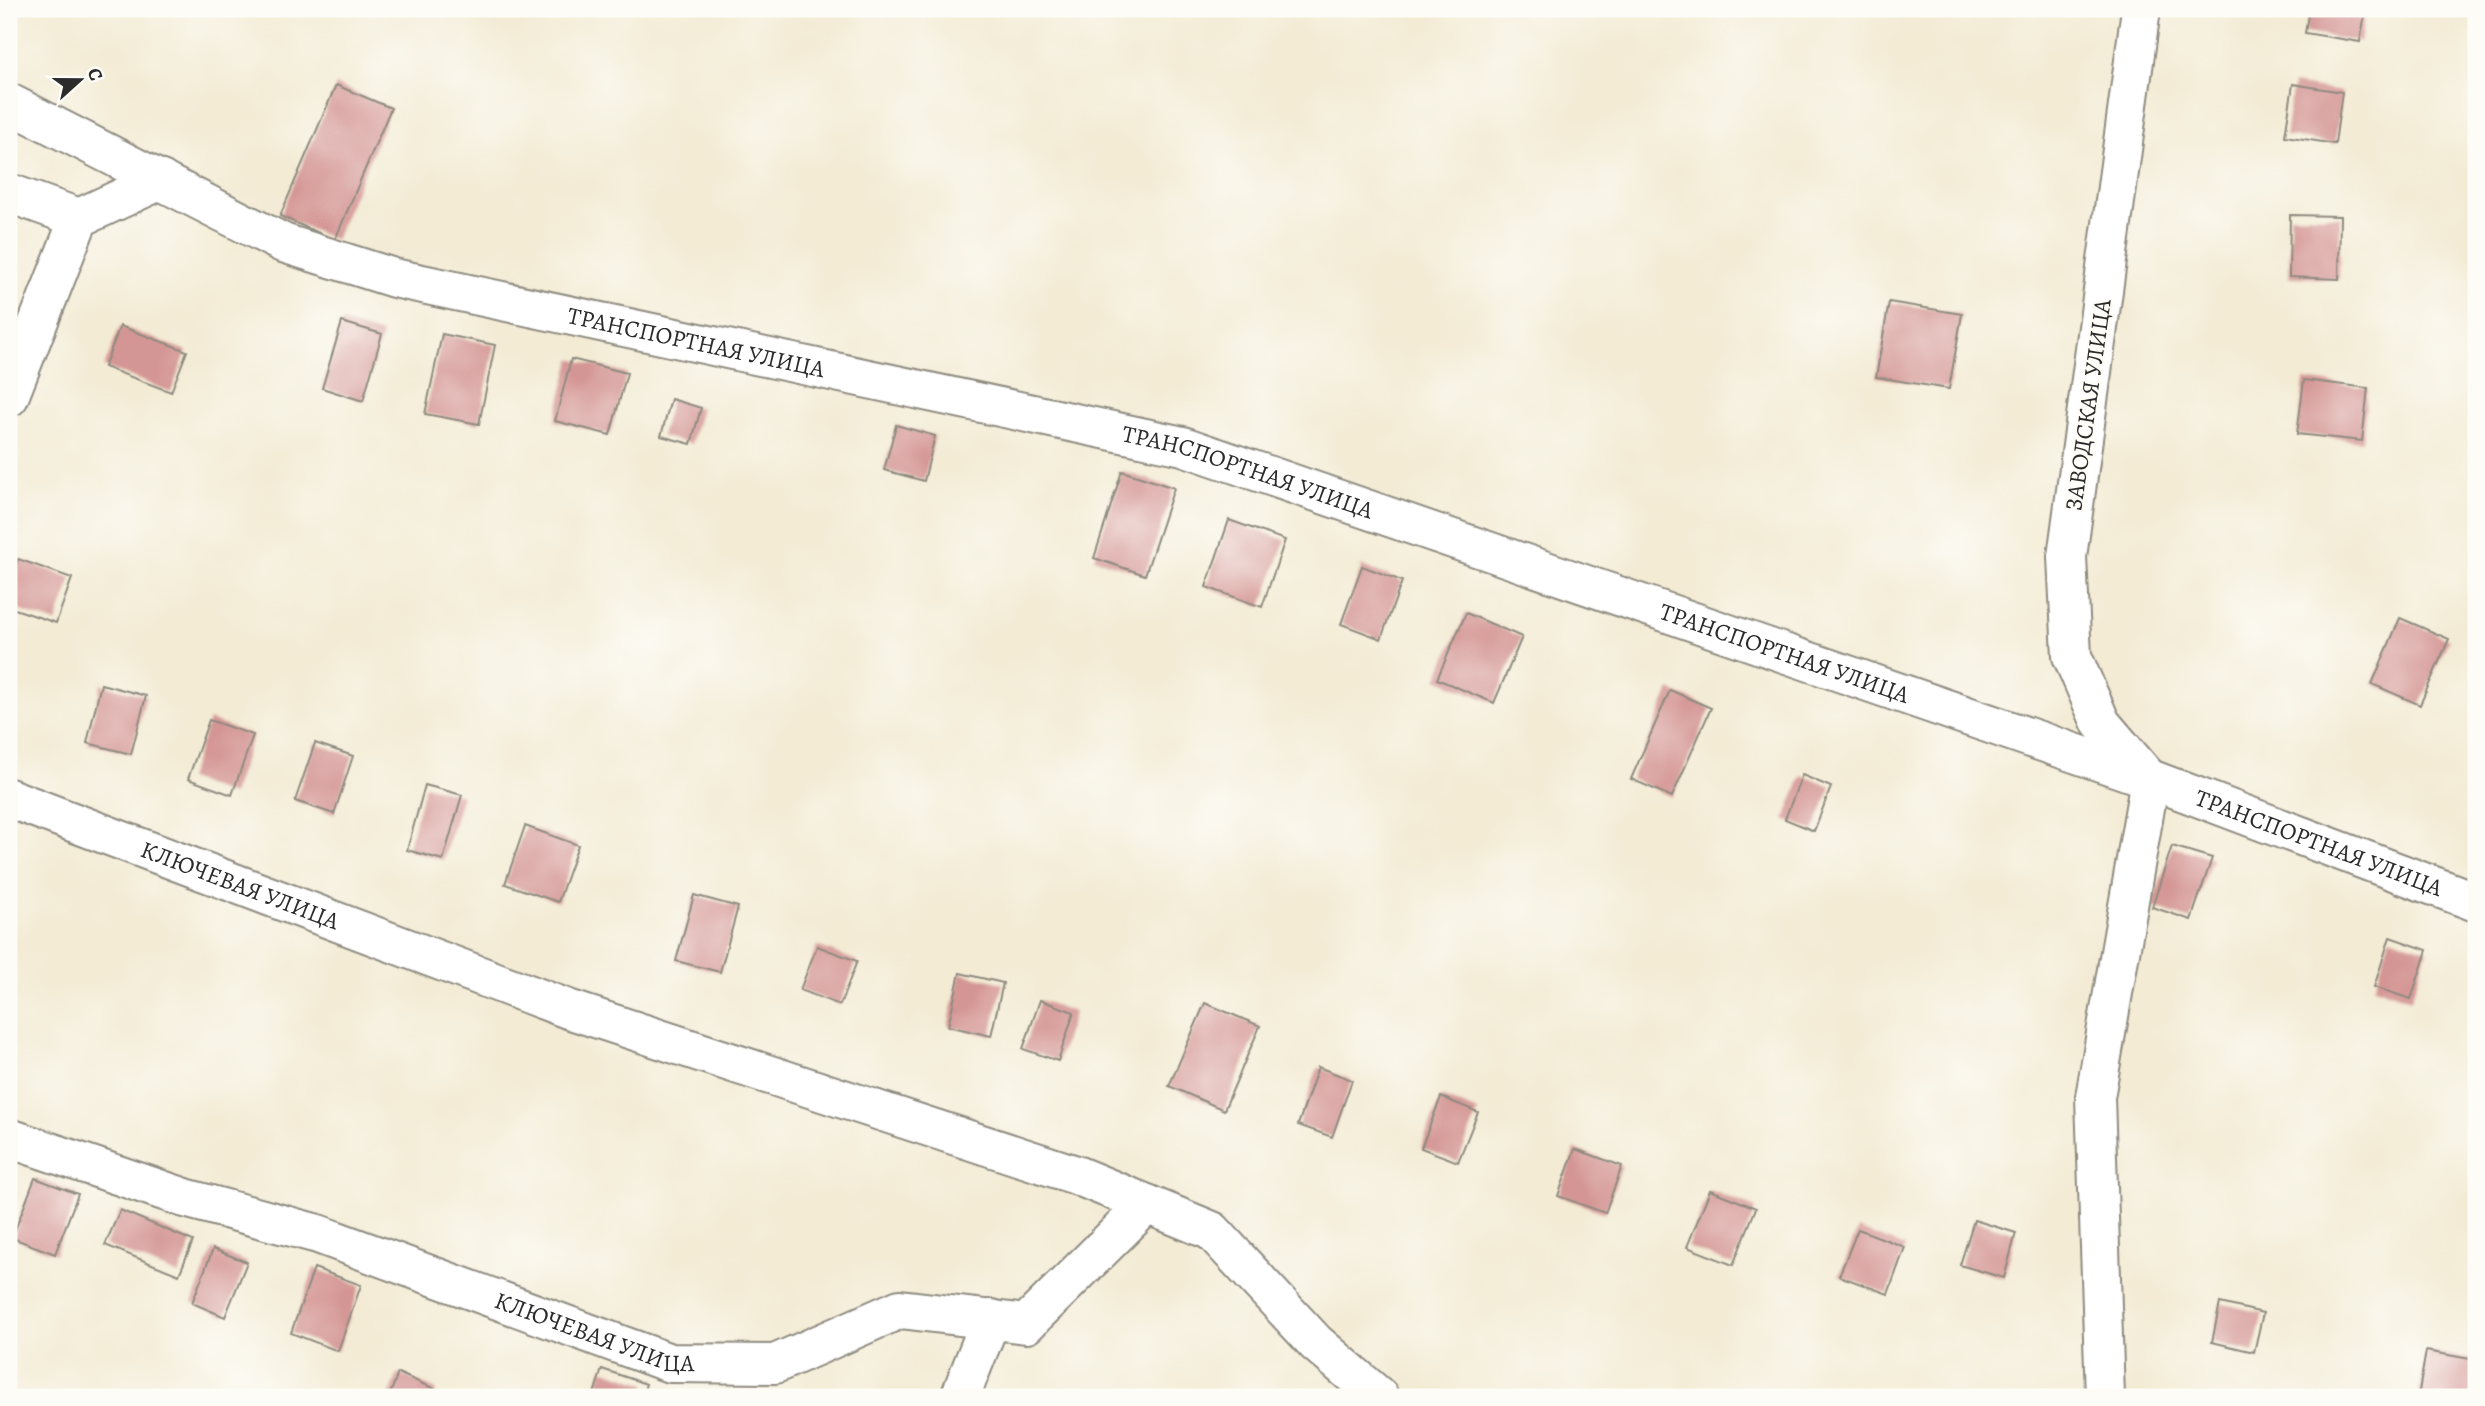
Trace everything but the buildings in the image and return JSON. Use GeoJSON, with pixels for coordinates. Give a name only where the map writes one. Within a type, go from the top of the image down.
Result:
{"type":"FeatureCollection","features":[{"type":"Feature","properties":{"kind":"street","name":"ЗАВОДСКАЯ УЛИЦА"},"geometry":{"type":"LineString","coordinates":[[2141,9],[2067,557],[2072,656],[2101,723],[2150,779]]}},
{"type":"Feature","properties":{"kind":"street","name":"ТРАНСПОРТНАЯ УЛИЦА"},"geometry":{"type":"LineString","coordinates":[[9,103],[284,243],[394,278],[1183,446],[2150,779],[2476,902]]}},
{"type":"Feature","properties":{"kind":"street"},"geometry":{"type":"LineString","coordinates":[[9,397],[79,218],[161,180]]}},
{"type":"Feature","properties":{"kind":"street"},"geometry":{"type":"LineString","coordinates":[[9,193],[79,218]]}},
{"type":"Feature","properties":{"kind":"street"},"geometry":{"type":"LineString","coordinates":[[2105,1397],[2095,1097],[2150,779]]}},
{"type":"Feature","properties":{"kind":"street","name":"КЛЮЧЕВАЯ УЛИЦА"},"geometry":{"type":"LineString","coordinates":[[9,798],[568,1009],[1076,1175],[1212,1231],[1316,1343],[1379,1397]]}},
{"type":"Feature","properties":{"kind":"street","name":"КЛЮЧЕВАЯ УЛИЦА"},"geometry":{"type":"LineString","coordinates":[[9,1138],[185,1198],[318,1234],[670,1363],[775,1364],[900,1309],[1026,1324],[1147,1204]]}},
{"type":"Feature","properties":{"kind":"street"},"geometry":{"type":"LineString","coordinates":[[960,1397],[991,1320]]}}]}
